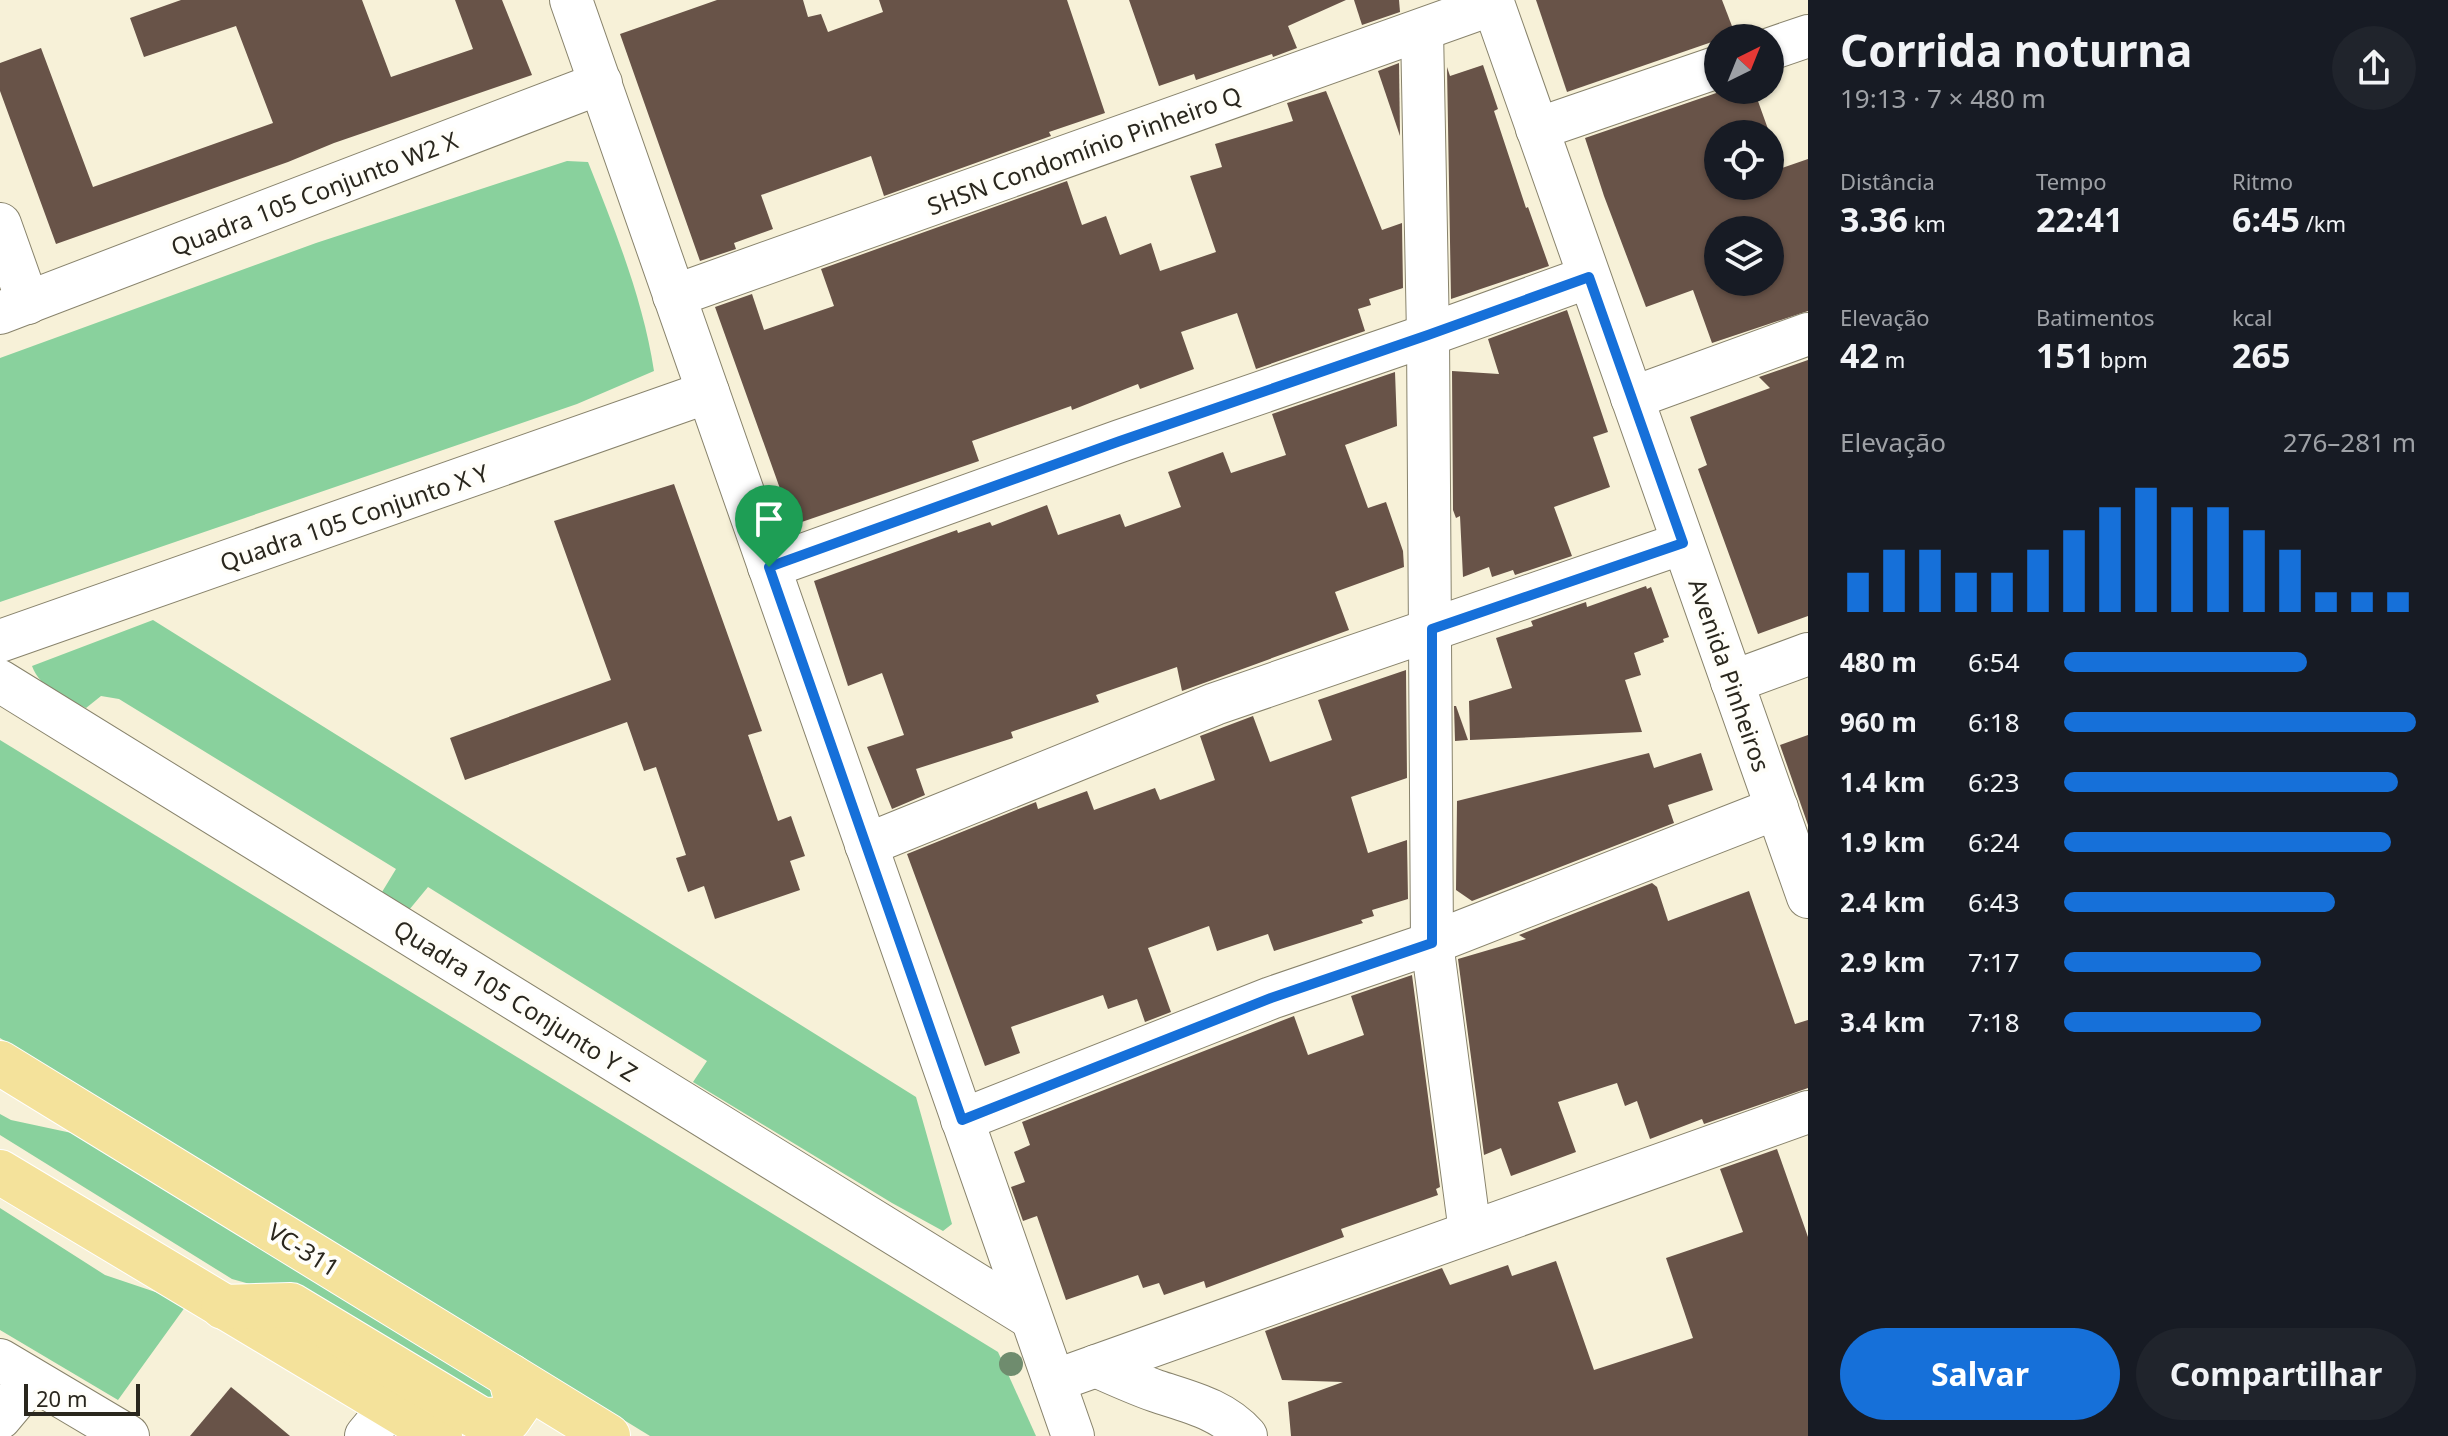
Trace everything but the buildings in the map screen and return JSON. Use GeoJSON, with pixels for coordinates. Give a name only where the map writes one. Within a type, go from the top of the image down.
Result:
{"type":"FeatureCollection","features":[{"type":"Feature","properties":{"kind":"main road","name":"VC-311"},"geometry":{"type":"LineString","coordinates":[[0,1063],[20,1082],[608,1436]]}},
{"type":"Feature","properties":{"kind":"main road"},"geometry":{"type":"LineString","coordinates":[[0,1172],[223,1307],[378,1422],[440,1436]]}},
{"type":"Feature","properties":{"kind":"main road"},"geometry":{"type":"LineString","coordinates":[[223,1307],[291,1305],[482,1420],[509,1419],[518,1406],[510,1376]]}},
{"type":"Feature","properties":{"kind":"street","name":"SHSN Condomínio Pinheiro Q"},"geometry":{"type":"LineString","coordinates":[[674,296],[1422,30],[1492,2]]}},
{"type":"Feature","properties":{"kind":"street","name":"Avenida Pinheiros"},"geometry":{"type":"LineString","coordinates":[[1492,2],[1808,897]]}},
{"type":"Feature","properties":{"kind":"street"},"geometry":{"type":"LineString","coordinates":[[585,4],[601,83],[1073,1436]]}},
{"type":"Feature","properties":{"kind":"street"},"geometry":{"type":"LineString","coordinates":[[1422,30],[1432,629],[1432,943],[1470,1232]]}},
{"type":"Feature","properties":{"kind":"street"},"geometry":{"type":"LineString","coordinates":[[1784,44],[1808,36]]}},
{"type":"Feature","properties":{"kind":"street"},"geometry":{"type":"LineString","coordinates":[[1537,129],[1704,72]]}},
{"type":"Feature","properties":{"kind":"street","name":"Quadra 105 Conjunto W2 X"},"geometry":{"type":"LineString","coordinates":[[14,308],[601,83]]}},
{"type":"Feature","properties":{"kind":"street"},"geometry":{"type":"LineString","coordinates":[[0,224],[14,308]]}},
{"type":"Feature","properties":{"kind":"street"},"geometry":{"type":"LineString","coordinates":[[769,567],[1589,277]]}},
{"type":"Feature","properties":{"kind":"street"},"geometry":{"type":"LineString","coordinates":[[1632,398],[1808,334]]}},
{"type":"Feature","properties":{"kind":"street","name":"Quadra 105 Conjunto X Y"},"geometry":{"type":"LineString","coordinates":[[0,641],[708,392]]}},
{"type":"Feature","properties":{"kind":"street"},"geometry":{"type":"LineString","coordinates":[[866,845],[1215,704],[1683,543]]}},
{"type":"Feature","properties":{"kind":"street"},"geometry":{"type":"LineString","coordinates":[[1732,682],[1808,654]]}},
{"type":"Feature","properties":{"kind":"street","name":"Quadra 105 Conjunto Y Z"},"geometry":{"type":"LineString","coordinates":[[0,681],[1031,1318]]}},
{"type":"Feature","properties":{"kind":"street"},"geometry":{"type":"LineString","coordinates":[[962,1120],[1271,998],[1432,943],[1777,808]]}},
{"type":"Feature","properties":{"kind":"street"},"geometry":{"type":"LineString","coordinates":[[1054,1381],[1808,1112]]}},
{"type":"Feature","properties":{"kind":"street"},"geometry":{"type":"LineString","coordinates":[[1096,1366],[1215,1411],[1238,1426],[1246,1436]]}},
{"type":"Feature","properties":{"kind":"street"},"geometry":{"type":"LineString","coordinates":[[0,1418],[16,1371],[128,1436]]}},
{"type":"Feature","properties":{"kind":"green space"},"geometry":{"type":"Polygon","coordinates":[[[567,161],[588,162],[635,291],[654,371],[577,404],[0,602],[0,358],[316,243],[567,161]]]}},
{"type":"Feature","properties":{"kind":"green space"},"geometry":{"type":"Polygon","coordinates":[[[153,620],[916,1097],[952,1224],[943,1231],[693,1082],[707,1061],[428,887],[409,910],[392,903],[382,892],[396,869],[119,699],[101,696],[86,708],[47,686],[32,666],[153,620]]]}},
{"type":"Feature","properties":{"kind":"green space"},"geometry":{"type":"Polygon","coordinates":[[[0,740],[998,1352],[1036,1436],[650,1436],[0,1038],[0,740]]]}},
{"type":"Feature","properties":{"kind":"green space"},"geometry":{"type":"Polygon","coordinates":[[[0,1114],[11,1120],[81,1135],[505,1397],[505,1409],[317,1303],[232,1279],[0,1135],[0,1114]]]}},
{"type":"Feature","properties":{"kind":"green space"},"geometry":{"type":"Polygon","coordinates":[[[0,1208],[105,1275],[188,1303],[118,1400],[0,1330],[0,1208]]]}},
{"type":"Feature","properties":{"kind":"route"},"geometry":{"type":"LineString","coordinates":[[1589,277],[1683,543],[1432,629],[1432,943],[1271,998],[962,1120],[769,567],[1589,277]]}}]}
